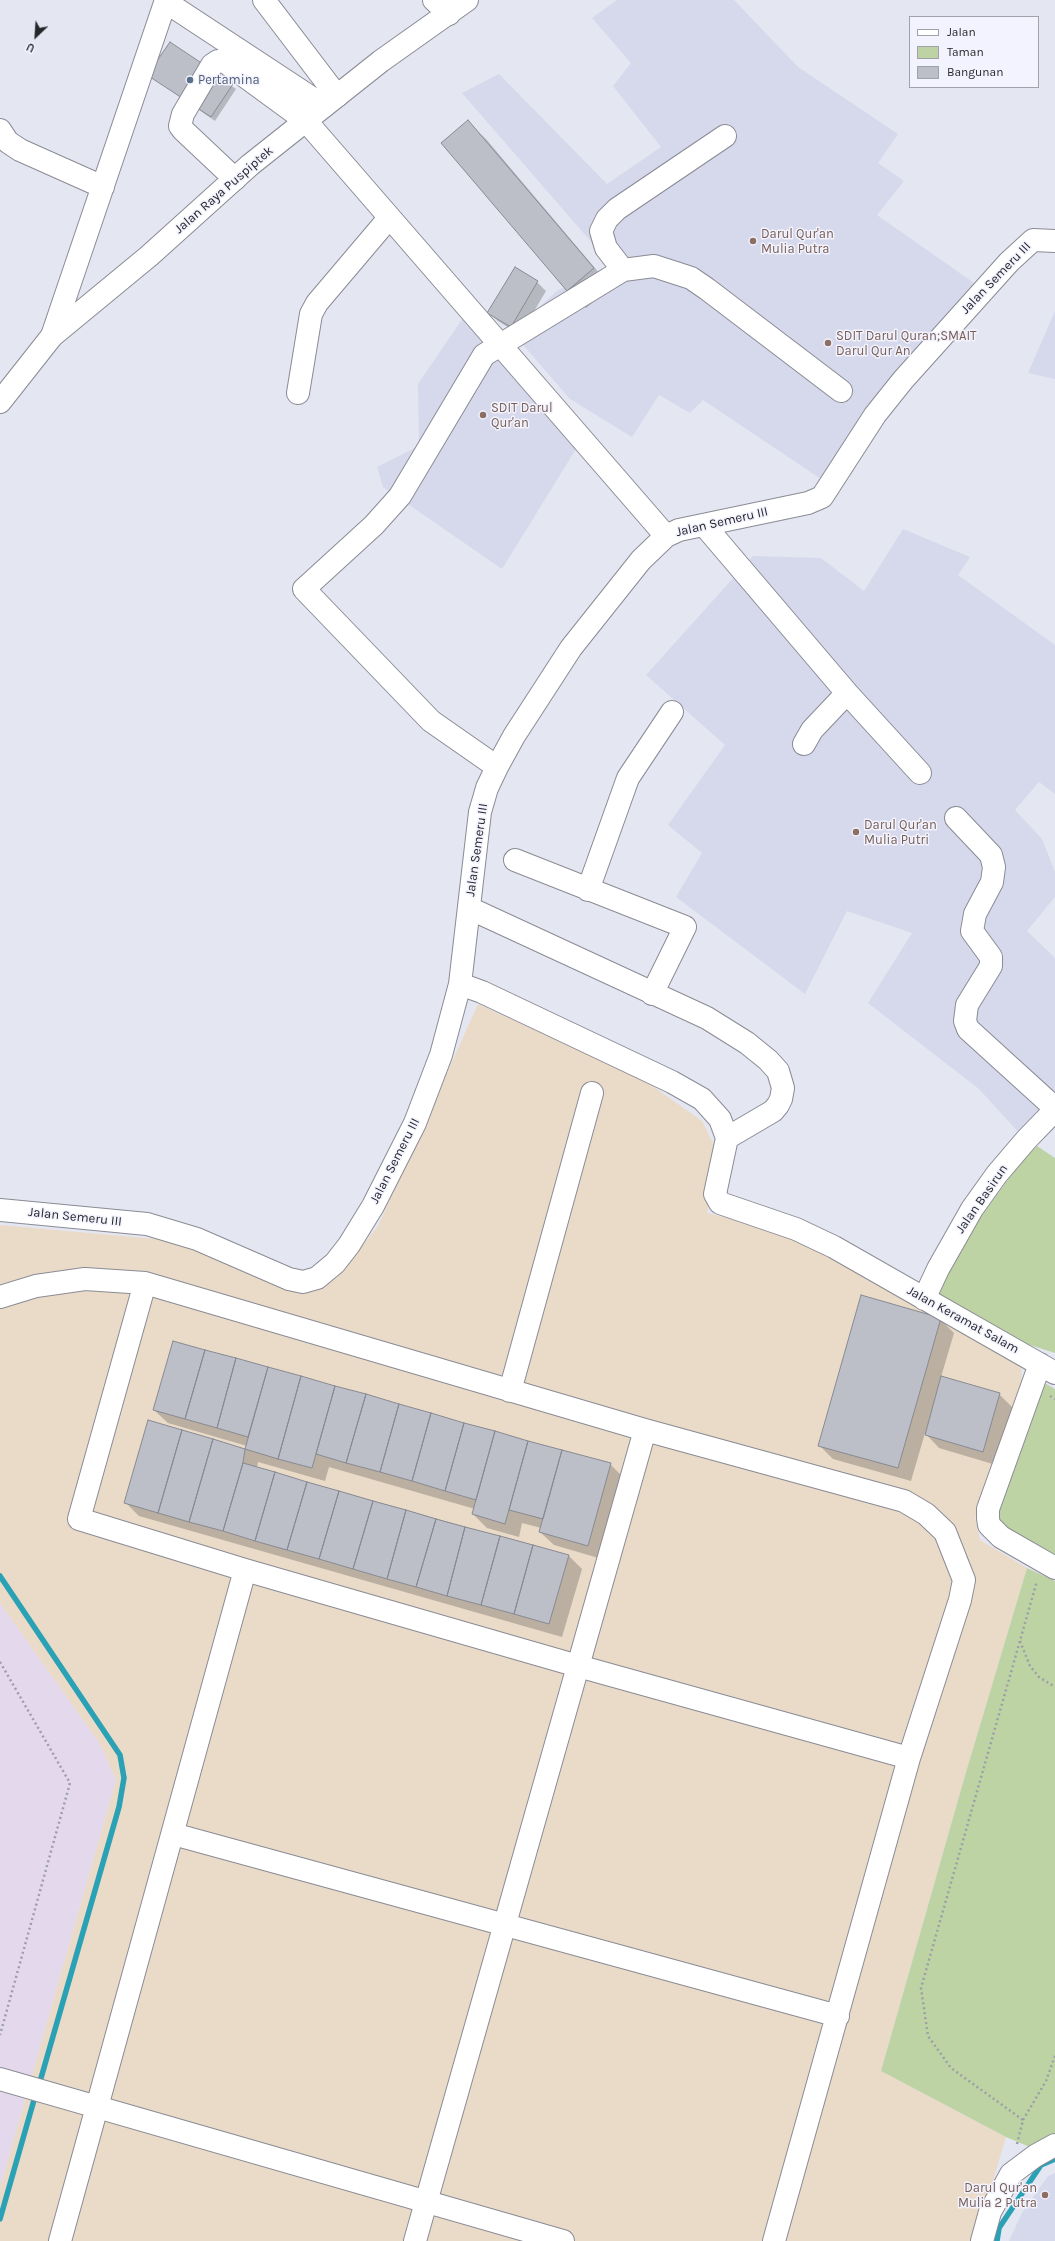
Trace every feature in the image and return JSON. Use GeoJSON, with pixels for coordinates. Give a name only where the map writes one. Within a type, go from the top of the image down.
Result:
{"type":"FeatureCollection","features":[{"type":"Feature","properties":{"kind":"street"},"geometry":{"type":"LineString","coordinates":[[264,0],[330,101]]}},
{"type":"Feature","properties":{"kind":"street","name":"Jalan Raya Puspiptek"},"geometry":{"type":"LineString","coordinates":[[0,402],[52,336],[149,256],[235,179],[381,61],[441,7],[467,0]]}},
{"type":"Feature","properties":{"kind":"street"},"geometry":{"type":"LineString","coordinates":[[52,336],[166,1],[330,101]]}},
{"type":"Feature","properties":{"kind":"street"},"geometry":{"type":"LineString","coordinates":[[235,179],[182,130],[180,126],[183,114],[212,66],[218,61],[224,61],[306,121],[666,536]]}},
{"type":"Feature","properties":{"kind":"street"},"geometry":{"type":"LineString","coordinates":[[0,130],[8,142],[20,150],[103,187]]}},
{"type":"Feature","properties":{"kind":"street"},"geometry":{"type":"LineString","coordinates":[[623,270],[606,248],[602,237],[601,231],[607,218],[617,209],[725,136]]}},
{"type":"Feature","properties":{"kind":"street"},"geometry":{"type":"LineString","coordinates":[[298,393],[310,314],[317,303],[389,218]]}},
{"type":"Feature","properties":{"kind":"street","name":"Jalan Semeru III"},"geometry":{"type":"LineString","coordinates":[[0,1210],[147,1224],[197,1239],[289,1279],[303,1282],[318,1278],[335,1263],[349,1245],[373,1206],[415,1123],[441,1055],[460,984],[480,812],[496,767],[571,648],[641,560],[666,536],[680,530],[808,503],[822,497],[875,415],[903,380],[1008,262],[1033,240],[1055,241]]}},
{"type":"Feature","properties":{"kind":"street"},"geometry":{"type":"LineString","coordinates":[[496,767],[431,722],[304,589],[374,525],[400,496],[484,355],[623,270],[654,266],[691,278],[708,289],[841,391]]}},
{"type":"Feature","properties":{"kind":"street"},"geometry":{"type":"LineString","coordinates":[[704,525],[847,693],[920,773]]}},
{"type":"Feature","properties":{"kind":"street"},"geometry":{"type":"LineString","coordinates":[[804,744],[812,730],[847,693]]}},
{"type":"Feature","properties":{"kind":"street"},"geometry":{"type":"LineString","coordinates":[[588,890],[628,778],[672,712]]}},
{"type":"Feature","properties":{"kind":"street"},"geometry":{"type":"LineString","coordinates":[[956,818],[991,855],[994,867],[992,882],[975,914],[972,931],[991,957],[991,966],[967,1005],[965,1021],[968,1029],[1055,1109]]}},
{"type":"Feature","properties":{"kind":"street"},"geometry":{"type":"LineString","coordinates":[[515,860],[685,927],[652,994]]}},
{"type":"Feature","properties":{"kind":"street"},"geometry":{"type":"LineString","coordinates":[[460,984],[482,992],[702,1099],[720,1119],[726,1138],[773,1111],[782,1099],[783,1088],[778,1071],[747,1042],[707,1018],[652,994],[469,908]]}},
{"type":"Feature","properties":{"kind":"street"},"geometry":{"type":"LineString","coordinates":[[510,1391],[592,1093]]}},
{"type":"Feature","properties":{"kind":"street","name":"Jalan Basirun"},"geometry":{"type":"LineString","coordinates":[[924,1299],[938,1269],[972,1209],[997,1174],[1055,1109]]}},
{"type":"Feature","properties":{"kind":"street","name":"Jalan Keramat Salam"},"geometry":{"type":"LineString","coordinates":[[726,1138],[715,1194],[720,1203],[796,1229],[834,1247],[1047,1368],[988,1510],[988,1518],[989,1525],[1001,1537],[1049,1565]]}},
{"type":"Feature","properties":{"kind":"street"},"geometry":{"type":"LineString","coordinates":[[0,1297],[36,1286],[84,1279],[145,1283],[645,1430],[904,1501],[926,1514],[945,1532],[964,1580],[960,1600],[909,1758],[774,2241]]}},
{"type":"Feature","properties":{"kind":"street"},"geometry":{"type":"LineString","coordinates":[[145,1283],[79,1519],[245,1570],[578,1666],[909,1758]]}},
{"type":"Feature","properties":{"kind":"street"},"geometry":{"type":"LineString","coordinates":[[415,2241],[645,1430]]}},
{"type":"Feature","properties":{"kind":"street"},"geometry":{"type":"LineString","coordinates":[[60,2241],[245,1570]]}},
{"type":"Feature","properties":{"kind":"street"},"geometry":{"type":"LineString","coordinates":[[173,1834],[838,2016]]}},
{"type":"Feature","properties":{"kind":"street"},"geometry":{"type":"LineString","coordinates":[[9,2081],[562,2241]]}},
{"type":"Feature","properties":{"kind":"street"},"geometry":{"type":"LineString","coordinates":[[982,2241],[990,2212],[1011,2174],[1034,2156],[1055,2145]]}},
{"type":"Feature","properties":{"kind":"path"},"geometry":{"type":"LineString","coordinates":[[1023,2120],[951,2068],[928,2036],[921,1988],[1020,1641],[1049,1565]]}},
{"type":"Feature","properties":{"kind":"path"},"geometry":{"type":"LineString","coordinates":[[1020,1641],[1030,1666],[1039,1677],[1055,1688]]}},
{"type":"Feature","properties":{"kind":"path"},"geometry":{"type":"LineString","coordinates":[[0,1662],[70,1783],[0,2035]]}},
{"type":"Feature","properties":{"kind":"path"},"geometry":{"type":"LineString","coordinates":[[1011,2174],[1023,2120],[1046,2080],[1055,2056]]}},
{"type":"Feature","properties":{"kind":"shaded area","name":"Darul Qur'an Mulia Putra"},"geometry":{"type":"Polygon","coordinates":[[[617,0],[734,0],[798,67],[898,134],[878,163],[904,181],[877,215],[974,283],[879,401],[824,481],[703,400],[690,413],[659,395],[632,437],[570,399],[512,332],[558,290],[613,267],[462,93],[499,74],[607,184],[661,147],[613,86],[631,63],[592,18],[617,0]]]}},
{"type":"Feature","properties":{"kind":"shaded area"},"geometry":{"type":"Polygon","coordinates":[[[1055,311],[1055,379],[1028,373],[1055,311]]]}},
{"type":"Feature","properties":{"kind":"shaded area","name":"SDIT Darul Qur'an"},"geometry":{"type":"Polygon","coordinates":[[[465,315],[576,449],[502,569],[383,487],[377,467],[419,446],[418,384],[465,315]]]}},
{"type":"Feature","properties":{"kind":"shaded area","name":"Darul Qur'an Mulia Putri"},"geometry":{"type":"Polygon","coordinates":[[[903,529],[970,557],[958,575],[1055,645],[1055,794],[1039,782],[1015,810],[1042,839],[1055,872],[1055,897],[1027,931],[1055,958],[1055,1101],[1022,1136],[979,1089],[868,1003],[912,933],[847,911],[805,994],[676,897],[702,853],[668,825],[725,745],[646,675],[753,556],[821,558],[864,591],[903,529]]]}},
{"type":"Feature","properties":{"kind":"shaded area"},"geometry":{"type":"Polygon","coordinates":[[[478,1004],[641,1078],[702,1121],[716,1149],[707,1213],[801,1235],[1021,1361],[1022,1385],[975,1518],[980,1540],[1027,1568],[964,1779],[881,2071],[1006,2137],[975,2241],[0,2241],[0,2188],[116,1780],[100,1744],[0,1603],[0,1225],[178,1241],[299,1285],[337,1278],[378,1226],[478,1004]]]}},
{"type":"Feature","properties":{"kind":"shaded area"},"geometry":{"type":"Polygon","coordinates":[[[0,1603],[100,1744],[116,1780],[0,2188],[0,1603]]]}},
{"type":"Feature","properties":{"kind":"shaded area","name":"Darul Qur'an Mulia 2 Putra"},"geometry":{"type":"Polygon","coordinates":[[[1055,2173],[1055,2241],[1009,2241],[1022,2213],[1048,2176],[1055,2173]]]}},
{"type":"Feature","properties":{"kind":"green space"},"geometry":{"type":"Polygon","coordinates":[[[1037,1146],[1055,1158],[1055,1353],[1027,1344],[934,1292],[970,1232],[1018,1166],[1037,1146]]]}},
{"type":"Feature","properties":{"kind":"green space"},"geometry":{"type":"Polygon","coordinates":[[[1041,1381],[1055,1389],[1055,1559],[1005,1532],[996,1518],[1041,1381]]]}},
{"type":"Feature","properties":{"kind":"green space"},"geometry":{"type":"Polygon","coordinates":[[[1027,1568],[1055,1581],[1055,2134],[1030,2147],[1006,2137],[881,2071],[964,1779],[1027,1568]]]}},
{"type":"Feature","properties":{"kind":"building","name":"Pertamina"},"geometry":{"type":"Polygon","coordinates":[[[170,42],[233,84],[211,117],[147,75],[170,42]]]}},
{"type":"Feature","properties":{"kind":"building"},"geometry":{"type":"Polygon","coordinates":[[[468,120],[594,268],[567,291],[441,143],[468,120]]]}},
{"type":"Feature","properties":{"kind":"building"},"geometry":{"type":"Polygon","coordinates":[[[515,267],[538,281],[511,327],[487,313],[515,267]]]}},
{"type":"Feature","properties":{"kind":"building"},"geometry":{"type":"Polygon","coordinates":[[[861,1295],[941,1318],[898,1468],[818,1446],[861,1295]]]}},
{"type":"Feature","properties":{"kind":"building"},"geometry":{"type":"Polygon","coordinates":[[[173,1341],[205,1350],[185,1419],[153,1410],[173,1341]]]}},
{"type":"Feature","properties":{"kind":"building"},"geometry":{"type":"Polygon","coordinates":[[[205,1350],[236,1358],[217,1428],[185,1419],[205,1350]]]}},
{"type":"Feature","properties":{"kind":"building"},"geometry":{"type":"Polygon","coordinates":[[[236,1358],[268,1367],[248,1437],[217,1428],[236,1358]]]}},
{"type":"Feature","properties":{"kind":"building"},"geometry":{"type":"Polygon","coordinates":[[[268,1367],[301,1376],[278,1459],[245,1449],[268,1367]]]}},
{"type":"Feature","properties":{"kind":"building"},"geometry":{"type":"Polygon","coordinates":[[[301,1376],[335,1386],[312,1468],[278,1459],[301,1376]]]}},
{"type":"Feature","properties":{"kind":"building"},"geometry":{"type":"Polygon","coordinates":[[[941,1376],[1000,1393],[983,1452],[925,1435],[941,1376]]]}},
{"type":"Feature","properties":{"kind":"building"},"geometry":{"type":"Polygon","coordinates":[[[335,1386],[366,1394],[346,1463],[316,1454],[335,1386]]]}},
{"type":"Feature","properties":{"kind":"building"},"geometry":{"type":"Polygon","coordinates":[[[366,1394],[399,1404],[380,1472],[346,1463],[366,1394]]]}},
{"type":"Feature","properties":{"kind":"building"},"geometry":{"type":"Polygon","coordinates":[[[399,1404],[431,1413],[412,1481],[380,1472],[399,1404]]]}},
{"type":"Feature","properties":{"kind":"building"},"geometry":{"type":"Polygon","coordinates":[[[431,1413],[464,1423],[445,1491],[412,1481],[431,1413]]]}},
{"type":"Feature","properties":{"kind":"building"},"geometry":{"type":"Polygon","coordinates":[[[148,1420],[182,1430],[158,1513],[124,1503],[148,1420]]]}},
{"type":"Feature","properties":{"kind":"building"},"geometry":{"type":"Polygon","coordinates":[[[464,1423],[495,1431],[476,1500],[445,1491],[464,1423]]]}},
{"type":"Feature","properties":{"kind":"building"},"geometry":{"type":"Polygon","coordinates":[[[182,1430],[213,1439],[189,1522],[158,1513],[182,1430]]]}},
{"type":"Feature","properties":{"kind":"building"},"geometry":{"type":"Polygon","coordinates":[[[495,1431],[528,1441],[505,1524],[472,1514],[495,1431]]]}},
{"type":"Feature","properties":{"kind":"building"},"geometry":{"type":"Polygon","coordinates":[[[213,1439],[245,1449],[243,1463],[223,1531],[189,1522],[213,1439]]]}},
{"type":"Feature","properties":{"kind":"building"},"geometry":{"type":"Polygon","coordinates":[[[528,1441],[562,1450],[543,1519],[509,1510],[528,1441]]]}},
{"type":"Feature","properties":{"kind":"building"},"geometry":{"type":"Polygon","coordinates":[[[562,1450],[611,1463],[588,1546],[539,1532],[562,1450]]]}},
{"type":"Feature","properties":{"kind":"building"},"geometry":{"type":"Polygon","coordinates":[[[243,1463],[275,1472],[255,1541],[223,1531],[243,1463]]]}},
{"type":"Feature","properties":{"kind":"building"},"geometry":{"type":"Polygon","coordinates":[[[275,1472],[307,1482],[287,1550],[255,1541],[275,1472]]]}},
{"type":"Feature","properties":{"kind":"building"},"geometry":{"type":"Polygon","coordinates":[[[307,1482],[339,1491],[319,1559],[287,1550],[307,1482]]]}},
{"type":"Feature","properties":{"kind":"building"},"geometry":{"type":"Polygon","coordinates":[[[339,1491],[373,1501],[353,1569],[319,1559],[339,1491]]]}},
{"type":"Feature","properties":{"kind":"building"},"geometry":{"type":"Polygon","coordinates":[[[373,1501],[406,1510],[387,1579],[353,1569],[373,1501]]]}},
{"type":"Feature","properties":{"kind":"building"},"geometry":{"type":"Polygon","coordinates":[[[406,1510],[436,1519],[416,1587],[387,1579],[406,1510]]]}},
{"type":"Feature","properties":{"kind":"building"},"geometry":{"type":"Polygon","coordinates":[[[436,1519],[465,1527],[447,1596],[416,1587],[436,1519]]]}},
{"type":"Feature","properties":{"kind":"building"},"geometry":{"type":"Polygon","coordinates":[[[465,1527],[500,1536],[481,1605],[447,1596],[465,1527]]]}},
{"type":"Feature","properties":{"kind":"building"},"geometry":{"type":"Polygon","coordinates":[[[500,1536],[533,1545],[514,1614],[481,1605],[500,1536]]]}},
{"type":"Feature","properties":{"kind":"building"},"geometry":{"type":"Polygon","coordinates":[[[533,1545],[569,1555],[549,1624],[514,1614],[533,1545]]]}},
{"type":"Feature","properties":{"kind":"waterway"},"geometry":{"type":"LineString","coordinates":[[0,1576],[120,1755],[124,1778],[119,1807],[39,2085]]}},
{"type":"Feature","properties":{"kind":"waterway"},"geometry":{"type":"LineString","coordinates":[[0,2219],[36,2093]]}},
{"type":"Feature","properties":{"kind":"waterway"},"geometry":{"type":"LineString","coordinates":[[997,2241],[999,2228],[1041,2165],[1055,2159]]}},
{"type":"Feature","properties":{"kind":"place","name":"Pertamina"},"geometry":{"type":"Point","coordinates":[190,80]}},
{"type":"Feature","properties":{"kind":"place","name":"Darul Qur'an Mulia Putra"},"geometry":{"type":"Point","coordinates":[753,241]}},
{"type":"Feature","properties":{"kind":"place","name":"SDIT Darul Quran;SMAIT Darul Qur An"},"geometry":{"type":"Point","coordinates":[828,343]}},
{"type":"Feature","properties":{"kind":"place","name":"SDIT Darul Qur'an"},"geometry":{"type":"Point","coordinates":[483,415]}},
{"type":"Feature","properties":{"kind":"place","name":"Darul Qur'an Mulia Putri"},"geometry":{"type":"Point","coordinates":[856,832]}},
{"type":"Feature","properties":{"kind":"place","name":"Darul Qur'an Mulia 2 Putra"},"geometry":{"type":"Point","coordinates":[1045,2195]}}]}
